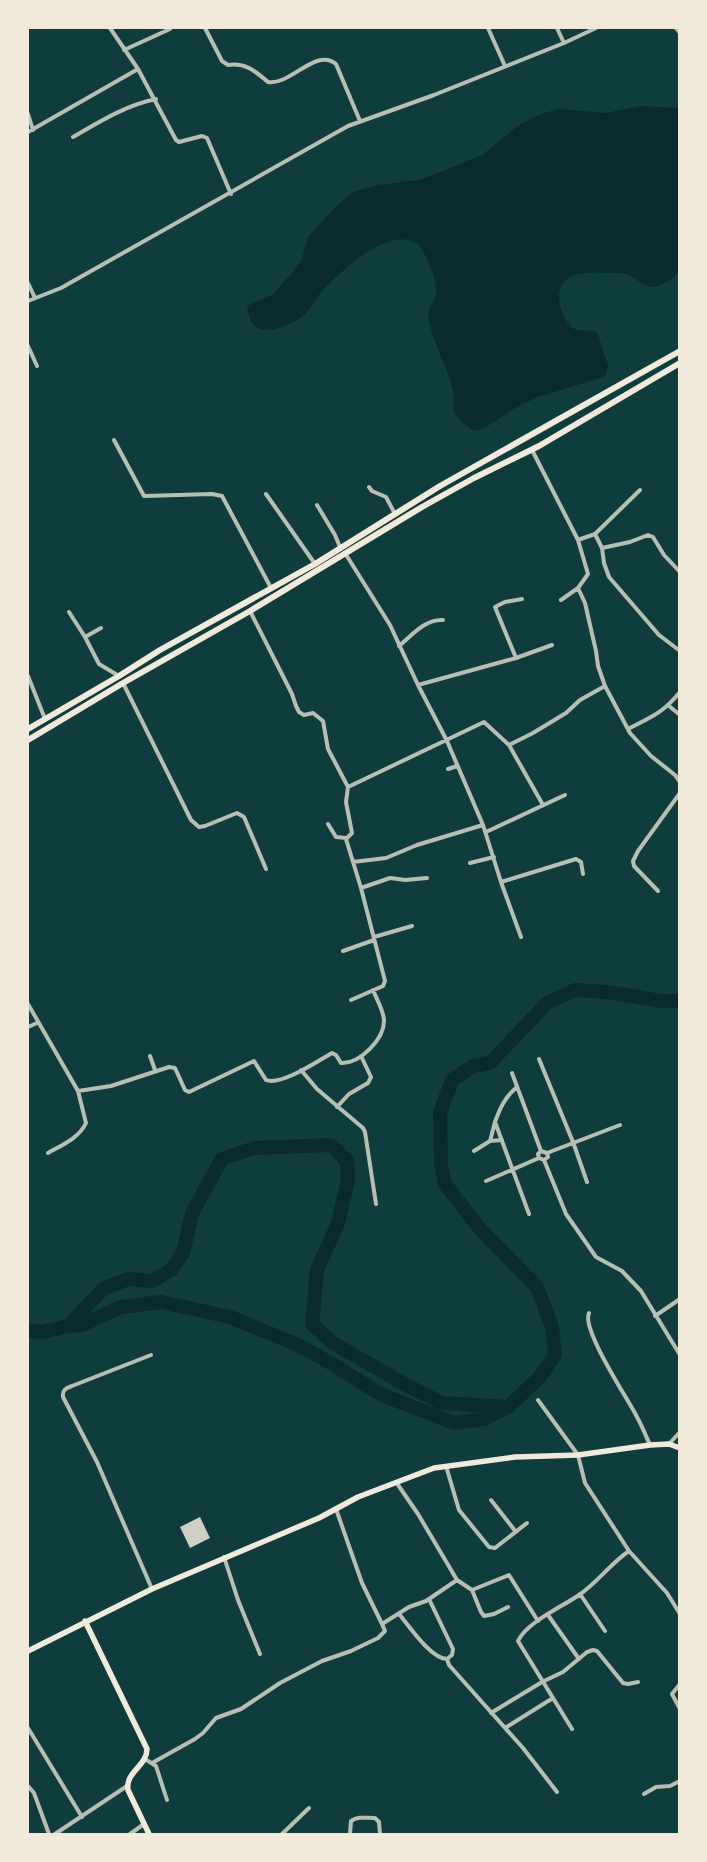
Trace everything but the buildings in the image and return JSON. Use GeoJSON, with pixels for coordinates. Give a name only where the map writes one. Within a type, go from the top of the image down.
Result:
{"type":"FeatureCollection","features":[{"type":"Feature","properties":{"kind":"highway"},"geometry":{"type":"LineString","coordinates":[[28,729],[160,650],[315,564],[418,499],[680,351]]}},
{"type":"Feature","properties":{"kind":"highway"},"geometry":{"type":"LineString","coordinates":[[28,740],[123,683],[250,611],[422,507],[474,478],[532,450],[680,363]]}},
{"type":"Feature","properties":{"kind":"highway"},"geometry":{"type":"LineString","coordinates":[[418,499],[422,507]]}},
{"type":"Feature","properties":{"kind":"main road"},"geometry":{"type":"LineString","coordinates":[[28,1651],[86,1620],[152,1589],[224,1557],[270,1540],[396,1482],[434,1468],[515,1457],[578,1455],[650,1445],[669,1444],[680,1448]]}},
{"type":"Feature","properties":{"kind":"main road"},"geometry":{"type":"LineString","coordinates":[[86,1620],[147,1749],[145,1759],[129,1778],[127,1786],[149,1834]]}},
{"type":"Feature","properties":{"kind":"street"},"geometry":{"type":"LineString","coordinates":[[110,28],[156,99],[176,140],[179,142],[202,136],[207,138],[230,194]]}},
{"type":"Feature","properties":{"kind":"street"},"geometry":{"type":"LineString","coordinates":[[205,28],[222,61],[228,65],[238,63],[253,69],[268,82],[281,82],[299,70],[325,59],[331,60],[336,64],[360,121]]}},
{"type":"Feature","properties":{"kind":"street"},"geometry":{"type":"LineString","coordinates":[[488,28],[505,66]]}},
{"type":"Feature","properties":{"kind":"street"},"geometry":{"type":"LineString","coordinates":[[557,28],[564,43]]}},
{"type":"Feature","properties":{"kind":"street"},"geometry":{"type":"LineString","coordinates":[[28,301],[61,288],[360,121],[434,95],[564,43],[596,28]]}},
{"type":"Feature","properties":{"kind":"street"},"geometry":{"type":"LineString","coordinates":[[676,28],[680,34]]}},
{"type":"Feature","properties":{"kind":"street"},"geometry":{"type":"LineString","coordinates":[[124,50],[170,29]]}},
{"type":"Feature","properties":{"kind":"street"},"geometry":{"type":"LineString","coordinates":[[28,132],[138,69]]}},
{"type":"Feature","properties":{"kind":"street"},"geometry":{"type":"LineString","coordinates":[[73,137],[114,114],[156,99]]}},
{"type":"Feature","properties":{"kind":"street"},"geometry":{"type":"LineString","coordinates":[[28,114],[33,130]]}},
{"type":"Feature","properties":{"kind":"street"},"geometry":{"type":"LineString","coordinates":[[28,283],[35,298]]}},
{"type":"Feature","properties":{"kind":"street"},"geometry":{"type":"LineString","coordinates":[[28,346],[37,366]]}},
{"type":"Feature","properties":{"kind":"street"},"geometry":{"type":"LineString","coordinates":[[114,440],[144,496],[212,494],[222,496],[271,588]]}},
{"type":"Feature","properties":{"kind":"street"},"geometry":{"type":"LineString","coordinates":[[532,450],[578,540],[588,574],[578,588],[561,600]]}},
{"type":"Feature","properties":{"kind":"street"},"geometry":{"type":"LineString","coordinates":[[369,487],[372,491],[386,497],[395,514]]}},
{"type":"Feature","properties":{"kind":"street"},"geometry":{"type":"LineString","coordinates":[[578,540],[595,534],[640,490]]}},
{"type":"Feature","properties":{"kind":"street"},"geometry":{"type":"LineString","coordinates":[[266,494],[315,564]]}},
{"type":"Feature","properties":{"kind":"street"},"geometry":{"type":"LineString","coordinates":[[317,505],[340,547]]}},
{"type":"Feature","properties":{"kind":"street"},"geometry":{"type":"LineString","coordinates":[[595,534],[602,548],[606,570],[612,582],[659,635],[680,651]]}},
{"type":"Feature","properties":{"kind":"street"},"geometry":{"type":"LineString","coordinates":[[602,548],[630,542],[648,535],[653,537],[664,555],[680,572]]}},
{"type":"Feature","properties":{"kind":"street"},"geometry":{"type":"LineString","coordinates":[[345,553],[390,625],[447,741],[486,832],[501,882],[521,937]]}},
{"type":"Feature","properties":{"kind":"street"},"geometry":{"type":"LineString","coordinates":[[578,588],[585,603],[598,666],[605,686],[628,728],[640,744],[651,756],[675,775],[680,782]]}},
{"type":"Feature","properties":{"kind":"street"},"geometry":{"type":"LineString","coordinates":[[516,658],[496,607],[505,602],[522,598]]}},
{"type":"Feature","properties":{"kind":"street"},"geometry":{"type":"LineString","coordinates":[[250,611],[292,694],[299,712],[304,715],[313,713],[323,721],[328,749],[348,787],[346,802],[352,833],[346,838]]}},
{"type":"Feature","properties":{"kind":"street"},"geometry":{"type":"LineString","coordinates":[[69,612],[99,664],[119,676]]}},
{"type":"Feature","properties":{"kind":"street"},"geometry":{"type":"LineString","coordinates":[[399,646],[428,623],[435,620],[443,620]]}},
{"type":"Feature","properties":{"kind":"street"},"geometry":{"type":"LineString","coordinates":[[85,637],[102,628]]}},
{"type":"Feature","properties":{"kind":"street"},"geometry":{"type":"LineString","coordinates":[[675,647],[680,642]]}},
{"type":"Feature","properties":{"kind":"street"},"geometry":{"type":"LineString","coordinates":[[418,685],[516,658],[552,645]]}},
{"type":"Feature","properties":{"kind":"street"},"geometry":{"type":"LineString","coordinates":[[28,676],[45,719]]}},
{"type":"Feature","properties":{"kind":"street"},"geometry":{"type":"LineString","coordinates":[[123,683],[191,820],[199,827],[237,813],[240,814],[244,817],[266,869]]}},
{"type":"Feature","properties":{"kind":"street"},"geometry":{"type":"LineString","coordinates":[[509,745],[533,733],[566,712],[580,700],[605,686]]}},
{"type":"Feature","properties":{"kind":"street"},"geometry":{"type":"LineString","coordinates":[[628,728],[669,706],[680,692]]}},
{"type":"Feature","properties":{"kind":"street"},"geometry":{"type":"LineString","coordinates":[[669,706],[680,715]]}},
{"type":"Feature","properties":{"kind":"street"},"geometry":{"type":"LineString","coordinates":[[348,787],[484,722],[509,745],[543,805]]}},
{"type":"Feature","properties":{"kind":"street"},"geometry":{"type":"LineString","coordinates":[[448,769],[457,766]]}},
{"type":"Feature","properties":{"kind":"street"},"geometry":{"type":"LineString","coordinates":[[658,891],[634,866],[633,861],[638,851],[680,793]]}},
{"type":"Feature","properties":{"kind":"street"},"geometry":{"type":"LineString","coordinates":[[486,832],[565,795]]}},
{"type":"Feature","properties":{"kind":"street"},"geometry":{"type":"LineString","coordinates":[[328,824],[336,836],[346,838]]}},
{"type":"Feature","properties":{"kind":"street"},"geometry":{"type":"LineString","coordinates":[[353,862],[386,858],[417,845],[483,825]]}},
{"type":"Feature","properties":{"kind":"street"},"geometry":{"type":"LineString","coordinates":[[346,838],[385,982],[382,986],[351,1000]]}},
{"type":"Feature","properties":{"kind":"street"},"geometry":{"type":"LineString","coordinates":[[470,863],[494,857]]}},
{"type":"Feature","properties":{"kind":"street"},"geometry":{"type":"LineString","coordinates":[[501,882],[576,859],[581,862],[583,874]]}},
{"type":"Feature","properties":{"kind":"street"},"geometry":{"type":"LineString","coordinates":[[361,888],[390,878],[405,880],[426,878]]}},
{"type":"Feature","properties":{"kind":"street"},"geometry":{"type":"LineString","coordinates":[[343,951],[374,938],[412,926]]}},
{"type":"Feature","properties":{"kind":"street"},"geometry":{"type":"LineString","coordinates":[[78,1091],[111,1086],[155,1070],[169,1067],[175,1068],[185,1090],[189,1092],[254,1061],[266,1080],[270,1082],[275,1082],[301,1070],[332,1053],[344,1063],[362,1056],[374,1044],[384,1024],[383,1015],[373,990]]}},
{"type":"Feature","properties":{"kind":"street"},"geometry":{"type":"LineString","coordinates":[[28,1004],[78,1091],[86,1123],[83,1130],[68,1142],[48,1153]]}},
{"type":"Feature","properties":{"kind":"street"},"geometry":{"type":"LineString","coordinates":[[28,1026],[37,1022]]}},
{"type":"Feature","properties":{"kind":"street"},"geometry":{"type":"LineString","coordinates":[[150,1056],[155,1070]]}},
{"type":"Feature","properties":{"kind":"street"},"geometry":{"type":"LineString","coordinates":[[337,1107],[349,1094],[370,1081],[371,1077],[362,1056]]}},
{"type":"Feature","properties":{"kind":"street"},"geometry":{"type":"LineString","coordinates":[[539,1059],[587,1182]]}},
{"type":"Feature","properties":{"kind":"street"},"geometry":{"type":"LineString","coordinates":[[301,1070],[317,1089],[363,1128],[376,1204]]}},
{"type":"Feature","properties":{"kind":"street"},"geometry":{"type":"LineString","coordinates":[[512,1072],[541,1151]]}},
{"type":"Feature","properties":{"kind":"street"},"geometry":{"type":"LineString","coordinates":[[490,1141],[500,1108],[508,1094],[517,1087]]}},
{"type":"Feature","properties":{"kind":"street"},"geometry":{"type":"LineString","coordinates":[[495,1122],[530,1214]]}},
{"type":"Feature","properties":{"kind":"street"},"geometry":{"type":"LineString","coordinates":[[541,1151],[547,1153],[620,1125]]}},
{"type":"Feature","properties":{"kind":"street"},"geometry":{"type":"LineString","coordinates":[[474,1151],[490,1141],[502,1140]]}},
{"type":"Feature","properties":{"kind":"street"},"geometry":{"type":"LineString","coordinates":[[538,1158],[538,1154],[541,1151]]}},
{"type":"Feature","properties":{"kind":"street"},"geometry":{"type":"LineString","coordinates":[[544,1160],[548,1157],[547,1153]]}},
{"type":"Feature","properties":{"kind":"street"},"geometry":{"type":"LineString","coordinates":[[486,1181],[538,1158],[544,1160]]}},
{"type":"Feature","properties":{"kind":"street"},"geometry":{"type":"LineString","coordinates":[[544,1160],[559,1201],[566,1214],[596,1257],[622,1271],[634,1282],[680,1355]]}},
{"type":"Feature","properties":{"kind":"street"},"geometry":{"type":"LineString","coordinates":[[655,1316],[680,1300]]}},
{"type":"Feature","properties":{"kind":"street"},"geometry":{"type":"LineString","coordinates":[[589,1313],[586,1319],[595,1342],[638,1418],[650,1445]]}},
{"type":"Feature","properties":{"kind":"street"},"geometry":{"type":"LineString","coordinates":[[151,1354],[64,1389],[62,1393],[97,1462],[152,1589]]}},
{"type":"Feature","properties":{"kind":"street"},"geometry":{"type":"LineString","coordinates":[[538,1400],[578,1455],[585,1482],[629,1551],[667,1593],[680,1614]]}},
{"type":"Feature","properties":{"kind":"street"},"geometry":{"type":"LineString","coordinates":[[669,1444],[680,1432]]}},
{"type":"Feature","properties":{"kind":"street"},"geometry":{"type":"LineString","coordinates":[[446,1466],[459,1510],[489,1547],[495,1548],[527,1523]]}},
{"type":"Feature","properties":{"kind":"street"},"geometry":{"type":"LineString","coordinates":[[396,1482],[418,1514],[457,1580],[472,1590],[480,1612],[484,1616],[494,1614],[508,1606]]}},
{"type":"Feature","properties":{"kind":"street"},"geometry":{"type":"LineString","coordinates":[[491,1500],[516,1532]]}},
{"type":"Feature","properties":{"kind":"street"},"geometry":{"type":"LineString","coordinates":[[152,1763],[195,1739],[216,1718],[241,1709],[280,1683],[322,1660],[351,1651],[378,1638],[385,1631],[362,1583],[336,1509]]}},
{"type":"Feature","properties":{"kind":"street"},"geometry":{"type":"LineString","coordinates":[[572,1729],[518,1642],[525,1631],[558,1606],[580,1594],[629,1551]]}},
{"type":"Feature","properties":{"kind":"street"},"geometry":{"type":"LineString","coordinates":[[224,1557],[238,1600],[260,1654]]}},
{"type":"Feature","properties":{"kind":"street"},"geometry":{"type":"LineString","coordinates":[[472,1590],[509,1575],[538,1621]]}},
{"type":"Feature","properties":{"kind":"street"},"geometry":{"type":"LineString","coordinates":[[382,1624],[414,1604],[429,1599],[457,1580]]}},
{"type":"Feature","properties":{"kind":"street"},"geometry":{"type":"LineString","coordinates":[[580,1594],[605,1631]]}},
{"type":"Feature","properties":{"kind":"street"},"geometry":{"type":"LineString","coordinates":[[399,1614],[434,1654],[447,1659],[452,1655],[453,1650],[429,1599]]}},
{"type":"Feature","properties":{"kind":"street"},"geometry":{"type":"LineString","coordinates":[[548,1615],[579,1659]]}},
{"type":"Feature","properties":{"kind":"street"},"geometry":{"type":"LineString","coordinates":[[491,1713],[542,1682],[563,1672],[593,1650],[597,1651],[623,1683],[638,1682]]}},
{"type":"Feature","properties":{"kind":"street"},"geometry":{"type":"LineString","coordinates":[[447,1659],[449,1665],[523,1748],[557,1792]]}},
{"type":"Feature","properties":{"kind":"street"},"geometry":{"type":"LineString","coordinates":[[680,1684],[672,1694],[680,1709]]}},
{"type":"Feature","properties":{"kind":"street"},"geometry":{"type":"LineString","coordinates":[[505,1728],[553,1698]]}},
{"type":"Feature","properties":{"kind":"street"},"geometry":{"type":"LineString","coordinates":[[28,1728],[82,1817]]}},
{"type":"Feature","properties":{"kind":"street"},"geometry":{"type":"LineString","coordinates":[[28,1742],[34,1739]]}},
{"type":"Feature","properties":{"kind":"street"},"geometry":{"type":"LineString","coordinates":[[145,1759],[152,1763],[158,1772],[167,1800]]}},
{"type":"Feature","properties":{"kind":"street"},"geometry":{"type":"LineString","coordinates":[[644,1794],[656,1787],[670,1786],[680,1781]]}},
{"type":"Feature","properties":{"kind":"street"},"geometry":{"type":"LineString","coordinates":[[28,1786],[34,1793],[49,1834]]}},
{"type":"Feature","properties":{"kind":"street"},"geometry":{"type":"LineString","coordinates":[[55,1834],[127,1786]]}},
{"type":"Feature","properties":{"kind":"street"},"geometry":{"type":"LineString","coordinates":[[282,1834],[309,1808]]}},
{"type":"Feature","properties":{"kind":"street"},"geometry":{"type":"LineString","coordinates":[[350,1834],[350,1821],[360,1818],[375,1818],[379,1822],[380,1834]]}},
{"type":"Feature","properties":{"kind":"street"},"geometry":{"type":"LineString","coordinates":[[130,1834],[144,1824]]}},
{"type":"Feature","properties":{"kind":"water"},"geometry":{"type":"Polygon","coordinates":[[[642,106],[679,108],[679,272],[657,287],[649,287],[624,273],[583,273],[569,278],[564,283],[560,289],[559,298],[564,316],[573,328],[598,334],[608,366],[606,375],[538,397],[518,406],[483,429],[477,431],[471,429],[460,421],[454,412],[453,390],[431,330],[428,317],[436,293],[434,278],[424,253],[414,242],[402,239],[387,242],[357,260],[322,291],[307,312],[293,322],[280,328],[266,330],[260,329],[252,322],[247,309],[249,305],[272,295],[302,259],[308,237],[353,192],[378,185],[419,180],[438,173],[482,155],[519,125],[538,115],[558,109],[605,113],[642,106]]]}},
{"type":"Feature","properties":{"kind":"waterway"},"geometry":{"type":"LineString","coordinates":[[28,1330],[42,1332],[68,1326],[103,1289],[128,1279],[152,1281],[171,1270],[183,1253],[192,1213],[222,1159],[254,1148],[331,1145],[347,1161],[348,1180],[338,1223],[317,1270],[312,1324],[333,1343],[404,1384],[442,1403],[508,1407],[539,1378],[555,1355],[552,1327],[537,1287],[481,1230],[445,1184],[441,1164],[440,1113],[452,1080],[473,1066],[490,1063],[547,1003],[575,990],[606,992],[660,1001],[680,1001]]}},
{"type":"Feature","properties":{"kind":"waterway"},"geometry":{"type":"LineString","coordinates":[[68,1326],[82,1325],[121,1307],[161,1302],[230,1317],[298,1345],[382,1395],[454,1423],[484,1419],[506,1408]]}}]}
